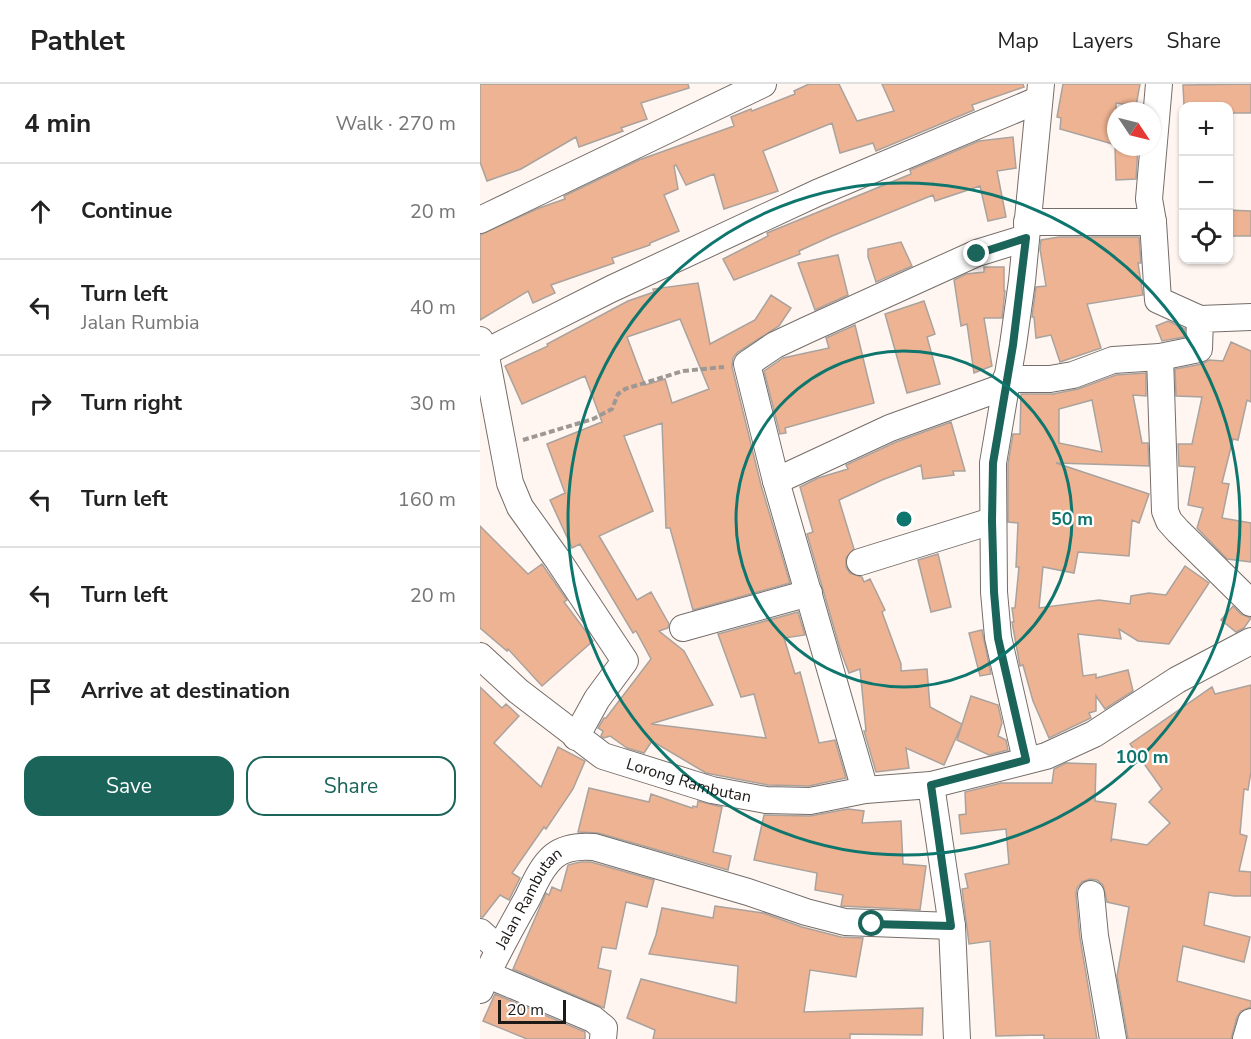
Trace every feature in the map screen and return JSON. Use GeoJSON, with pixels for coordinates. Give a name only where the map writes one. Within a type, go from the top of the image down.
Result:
{"type":"FeatureCollection","features":[{"type":"Feature","properties":{"kind":"street"},"geometry":{"type":"LineString","coordinates":[[480,220],[764,84]]}},
{"type":"Feature","properties":{"kind":"street"},"geometry":{"type":"LineString","coordinates":[[1159,84],[1149,182],[1158,300],[1200,319],[1251,317]]}},
{"type":"Feature","properties":{"kind":"street"},"geometry":{"type":"LineString","coordinates":[[1026,760],[998,638],[994,592],[993,463],[1013,345],[1040,92]]}},
{"type":"Feature","properties":{"kind":"street"},"geometry":{"type":"LineString","coordinates":[[576,737],[597,699],[623,665],[624,658],[520,507],[510,483],[482,349],[1040,92]]}},
{"type":"Feature","properties":{"kind":"street"},"geometry":{"type":"LineString","coordinates":[[865,790],[776,481],[747,364],[775,345],[1026,230],[1153,222]]}},
{"type":"Feature","properties":{"kind":"street"},"geometry":{"type":"LineString","coordinates":[[776,481],[890,428],[1006,383],[1073,375],[1113,360],[1160,357],[1199,348],[1200,319]]}},
{"type":"Feature","properties":{"kind":"street"},"geometry":{"type":"LineString","coordinates":[[1160,357],[1165,511],[1169,521],[1178,531],[1251,603]]}},
{"type":"Feature","properties":{"kind":"street"},"geometry":{"type":"LineString","coordinates":[[860,562],[992,521]]}},
{"type":"Feature","properties":{"kind":"street"},"geometry":{"type":"LineString","coordinates":[[683,628],[809,593]]}},
{"type":"Feature","properties":{"kind":"street","name":"Lorong Rambutan"},"geometry":{"type":"LineString","coordinates":[[480,656],[518,691],[603,756],[712,790],[766,800],[810,801],[865,790],[931,785],[1046,756],[1094,734],[1177,680],[1251,641]]}},
{"type":"Feature","properties":{"kind":"street"},"geometry":{"type":"LineString","coordinates":[[931,785],[951,926],[957,1039]]}},
{"type":"Feature","properties":{"kind":"street","name":"Jalan Rambutan"},"geometry":{"type":"LineString","coordinates":[[483,982],[543,870],[554,856],[569,848],[581,846],[594,847],[845,922],[951,926]]}},
{"type":"Feature","properties":{"kind":"street"},"geometry":{"type":"LineString","coordinates":[[1092,894],[1095,936],[1113,1039]]}},
{"type":"Feature","properties":{"kind":"street"},"geometry":{"type":"LineString","coordinates":[[480,932],[499,949]]}},
{"type":"Feature","properties":{"kind":"street"},"geometry":{"type":"LineString","coordinates":[[483,982],[593,1019],[604,1028],[603,1039]]}},
{"type":"Feature","properties":{"kind":"street"},"geometry":{"type":"LineString","coordinates":[[1246,1039],[1251,1022]]}},
{"type":"Feature","properties":{"kind":"path"},"geometry":{"type":"LineString","coordinates":[[502,446],[593,419],[612,409],[618,394],[625,389],[683,370],[747,364]]}},
{"type":"Feature","properties":{"kind":"building"},"geometry":{"type":"Polygon","coordinates":[[[480,84],[688,84],[689,88],[641,103],[647,119],[621,128],[623,131],[579,147],[576,137],[521,169],[487,181],[480,162],[480,84]]]}},
{"type":"Feature","properties":{"kind":"building"},"geometry":{"type":"Polygon","coordinates":[[[809,84],[839,84],[857,121],[894,111],[882,84],[1023,84],[1024,87],[972,105],[974,110],[876,151],[873,143],[840,153],[832,123],[763,151],[778,191],[724,209],[714,174],[686,185],[676,165],[674,166],[678,189],[664,195],[679,231],[650,243],[650,245],[612,258],[614,263],[551,285],[555,293],[533,303],[528,291],[480,320],[480,235],[539,208],[565,199],[564,196],[639,160],[734,126],[731,117],[795,94],[794,91],[809,84]]]}},
{"type":"Feature","properties":{"kind":"building"},"geometry":{"type":"Polygon","coordinates":[[[1063,84],[1140,84],[1137,102],[1107,102],[1107,142],[1060,129],[1061,118],[1057,117],[1063,84]]]}},
{"type":"Feature","properties":{"kind":"building"},"geometry":{"type":"Polygon","coordinates":[[[1251,84],[1251,113],[1233,113],[1233,102],[1184,102],[1183,85],[1251,84]]]}},
{"type":"Feature","properties":{"kind":"building"},"geometry":{"type":"Polygon","coordinates":[[[1013,137],[1016,168],[997,171],[1006,217],[988,221],[980,186],[935,201],[933,195],[832,236],[799,251],[800,254],[734,280],[723,259],[768,236],[767,233],[911,174],[910,170],[979,141],[1013,137]]]}},
{"type":"Feature","properties":{"kind":"building"},"geometry":{"type":"Polygon","coordinates":[[[1115,156],[1137,156],[1136,179],[1116,180],[1115,156]]]}},
{"type":"Feature","properties":{"kind":"building"},"geometry":{"type":"Polygon","coordinates":[[[1233,210],[1251,211],[1251,236],[1233,236],[1233,210]]]}},
{"type":"Feature","properties":{"kind":"building"},"geometry":{"type":"Polygon","coordinates":[[[1059,237],[1139,237],[1141,263],[1138,263],[1143,295],[1087,304],[1101,348],[1060,362],[1051,335],[1036,338],[1034,317],[1032,317],[1036,287],[1046,286],[1040,249],[1041,240],[1059,237]]]}},
{"type":"Feature","properties":{"kind":"building"},"geometry":{"type":"Polygon","coordinates":[[[901,242],[912,266],[876,282],[868,257],[868,249],[901,242]]]}},
{"type":"Feature","properties":{"kind":"building"},"geometry":{"type":"Polygon","coordinates":[[[838,255],[848,295],[815,310],[798,263],[838,255]]]}},
{"type":"Feature","properties":{"kind":"building"},"geometry":{"type":"Polygon","coordinates":[[[984,267],[1004,267],[1005,291],[1002,318],[984,318],[992,366],[974,373],[967,324],[961,326],[954,280],[966,274],[984,272],[984,267]]]}},
{"type":"Feature","properties":{"kind":"building"},"geometry":{"type":"Polygon","coordinates":[[[698,283],[710,344],[755,320],[771,295],[791,308],[779,326],[738,352],[733,358],[732,367],[761,485],[790,583],[693,610],[670,528],[666,528],[662,423],[624,436],[653,511],[599,536],[637,600],[651,592],[669,624],[668,628],[659,631],[684,651],[713,705],[651,724],[766,738],[754,694],[741,697],[718,634],[798,612],[805,635],[784,638],[795,674],[800,672],[819,743],[835,740],[846,778],[809,786],[768,785],[706,773],[652,741],[644,753],[627,748],[610,736],[604,738],[601,736],[603,731],[598,728],[604,718],[651,659],[636,631],[633,633],[580,544],[572,548],[550,500],[565,493],[547,444],[602,422],[585,376],[522,404],[505,366],[548,346],[547,344],[628,301],[654,292],[653,289],[698,283]],[[680,319],[627,337],[645,385],[665,379],[672,403],[709,389],[680,319]]]}},
{"type":"Feature","properties":{"kind":"building"},"geometry":{"type":"Polygon","coordinates":[[[924,301],[935,334],[927,337],[940,384],[907,393],[885,314],[924,301]]]}},
{"type":"Feature","properties":{"kind":"building"},"geometry":{"type":"Polygon","coordinates":[[[1168,321],[1185,329],[1184,337],[1162,341],[1156,326],[1168,321]]]}},
{"type":"Feature","properties":{"kind":"building"},"geometry":{"type":"Polygon","coordinates":[[[855,325],[874,403],[785,428],[786,433],[780,434],[764,371],[783,358],[829,348],[826,338],[855,325]]]}},
{"type":"Feature","properties":{"kind":"building"},"geometry":{"type":"Polygon","coordinates":[[[1231,342],[1251,351],[1251,402],[1247,400],[1238,440],[1233,439],[1222,483],[1229,484],[1222,518],[1251,523],[1251,562],[1227,559],[1197,528],[1203,508],[1188,505],[1195,467],[1179,466],[1178,444],[1192,444],[1202,397],[1176,396],[1175,369],[1202,364],[1209,360],[1223,361],[1231,342]]]}},
{"type":"Feature","properties":{"kind":"building"},"geometry":{"type":"Polygon","coordinates":[[[1146,373],[1146,396],[1133,395],[1142,443],[1148,443],[1149,466],[1056,463],[1149,494],[1139,523],[1132,520],[1129,556],[1078,552],[1074,573],[1043,567],[1039,608],[1099,600],[1130,604],[1131,596],[1149,593],[1166,595],[1185,566],[1209,583],[1169,644],[1138,641],[1119,629],[1121,639],[1078,634],[1083,676],[1096,674],[1096,678],[1128,670],[1133,691],[1105,709],[1096,696],[1096,711],[1089,713],[1091,718],[1049,738],[1033,701],[1023,665],[1020,666],[1012,622],[1014,622],[1012,608],[1015,608],[1019,567],[1016,567],[1018,523],[1008,522],[1008,464],[1013,434],[1020,434],[1021,394],[1053,394],[1078,389],[1116,375],[1146,373]],[[1092,400],[1059,409],[1059,443],[1102,452],[1092,400]]]}},
{"type":"Feature","properties":{"kind":"building"},"geometry":{"type":"Polygon","coordinates":[[[951,422],[965,471],[953,471],[954,475],[923,479],[921,465],[839,500],[854,549],[846,558],[846,567],[850,573],[862,577],[864,582],[870,579],[885,610],[882,612],[901,664],[901,671],[927,669],[930,707],[962,724],[944,765],[906,748],[909,768],[876,772],[864,731],[866,731],[860,669],[849,673],[840,649],[807,534],[813,532],[800,487],[818,478],[848,469],[846,465],[896,442],[951,422]]]}},
{"type":"Feature","properties":{"kind":"building"},"geometry":{"type":"Polygon","coordinates":[[[480,526],[528,574],[542,564],[567,600],[564,602],[593,641],[542,686],[508,649],[507,651],[480,628],[480,526]]]}},
{"type":"Feature","properties":{"kind":"building"},"geometry":{"type":"Polygon","coordinates":[[[938,554],[951,607],[931,612],[918,560],[938,554]]]}},
{"type":"Feature","properties":{"kind":"building"},"geometry":{"type":"Polygon","coordinates":[[[1233,606],[1241,614],[1251,618],[1244,628],[1236,632],[1221,620],[1233,606]]]}},
{"type":"Feature","properties":{"kind":"building"},"geometry":{"type":"Polygon","coordinates":[[[982,630],[991,674],[980,676],[969,633],[982,630]]]}},
{"type":"Feature","properties":{"kind":"building"},"geometry":{"type":"Polygon","coordinates":[[[1251,685],[1251,771],[1248,790],[1244,789],[1240,834],[1247,836],[1239,871],[1251,872],[1251,896],[1209,892],[1204,925],[1250,937],[1244,962],[1183,946],[1177,981],[1251,1001],[1251,1007],[1241,1011],[1237,1017],[1231,1039],[1128,1039],[1117,976],[1129,907],[1107,902],[1103,885],[1097,880],[1090,879],[1082,882],[1077,888],[1076,895],[1080,938],[1097,1039],[1044,1039],[1044,1035],[996,1036],[990,941],[969,944],[962,889],[968,888],[965,874],[1009,864],[1006,829],[961,834],[959,815],[966,814],[965,792],[1001,783],[1052,783],[1054,769],[1066,763],[1096,764],[1095,801],[1116,804],[1111,841],[1113,839],[1147,845],[1170,823],[1149,802],[1162,789],[1130,744],[1212,687],[1215,694],[1251,685]]]}},
{"type":"Feature","properties":{"kind":"building"},"geometry":{"type":"Polygon","coordinates":[[[480,687],[502,708],[506,704],[519,716],[494,743],[541,787],[558,747],[585,761],[573,789],[512,873],[520,878],[509,900],[500,895],[483,917],[480,917],[480,687]]]}},
{"type":"Feature","properties":{"kind":"building"},"geometry":{"type":"Polygon","coordinates":[[[971,696],[998,705],[1002,723],[998,736],[1006,740],[1008,750],[989,755],[957,740],[971,696]]]}},
{"type":"Feature","properties":{"kind":"building"},"geometry":{"type":"Polygon","coordinates":[[[589,788],[649,802],[651,794],[692,808],[697,807],[698,801],[722,807],[713,852],[731,856],[728,870],[598,833],[578,832],[589,788]]]}},
{"type":"Feature","properties":{"kind":"building"},"geometry":{"type":"Polygon","coordinates":[[[848,809],[864,811],[862,823],[901,821],[903,864],[926,866],[920,910],[841,906],[843,895],[815,890],[817,873],[754,860],[764,815],[810,816],[848,809]]]}},
{"type":"Feature","properties":{"kind":"building"},"geometry":{"type":"Polygon","coordinates":[[[591,862],[654,880],[647,907],[626,902],[616,949],[602,947],[598,968],[611,971],[604,1008],[513,969],[546,893],[549,895],[552,887],[561,891],[568,865],[591,862]]]}},
{"type":"Feature","properties":{"kind":"building"},"geometry":{"type":"Polygon","coordinates":[[[715,906],[763,913],[802,927],[841,937],[863,938],[856,977],[810,970],[804,1012],[923,1008],[922,1035],[850,1034],[850,1039],[653,1039],[655,1030],[627,1018],[641,979],[736,1003],[738,966],[649,954],[662,908],[713,918],[715,906]]]}},
{"type":"Feature","properties":{"kind":"building"},"geometry":{"type":"Polygon","coordinates":[[[495,994],[585,1032],[585,1039],[527,1039],[483,1021],[495,994]]]}},
{"type":"Feature","properties":{"kind":"route"},"geometry":{"type":"LineString","coordinates":[[872,924],[951,926],[931,785],[1026,760],[998,638],[992,521],[993,463],[1013,345],[1026,238],[977,254]]}}]}
